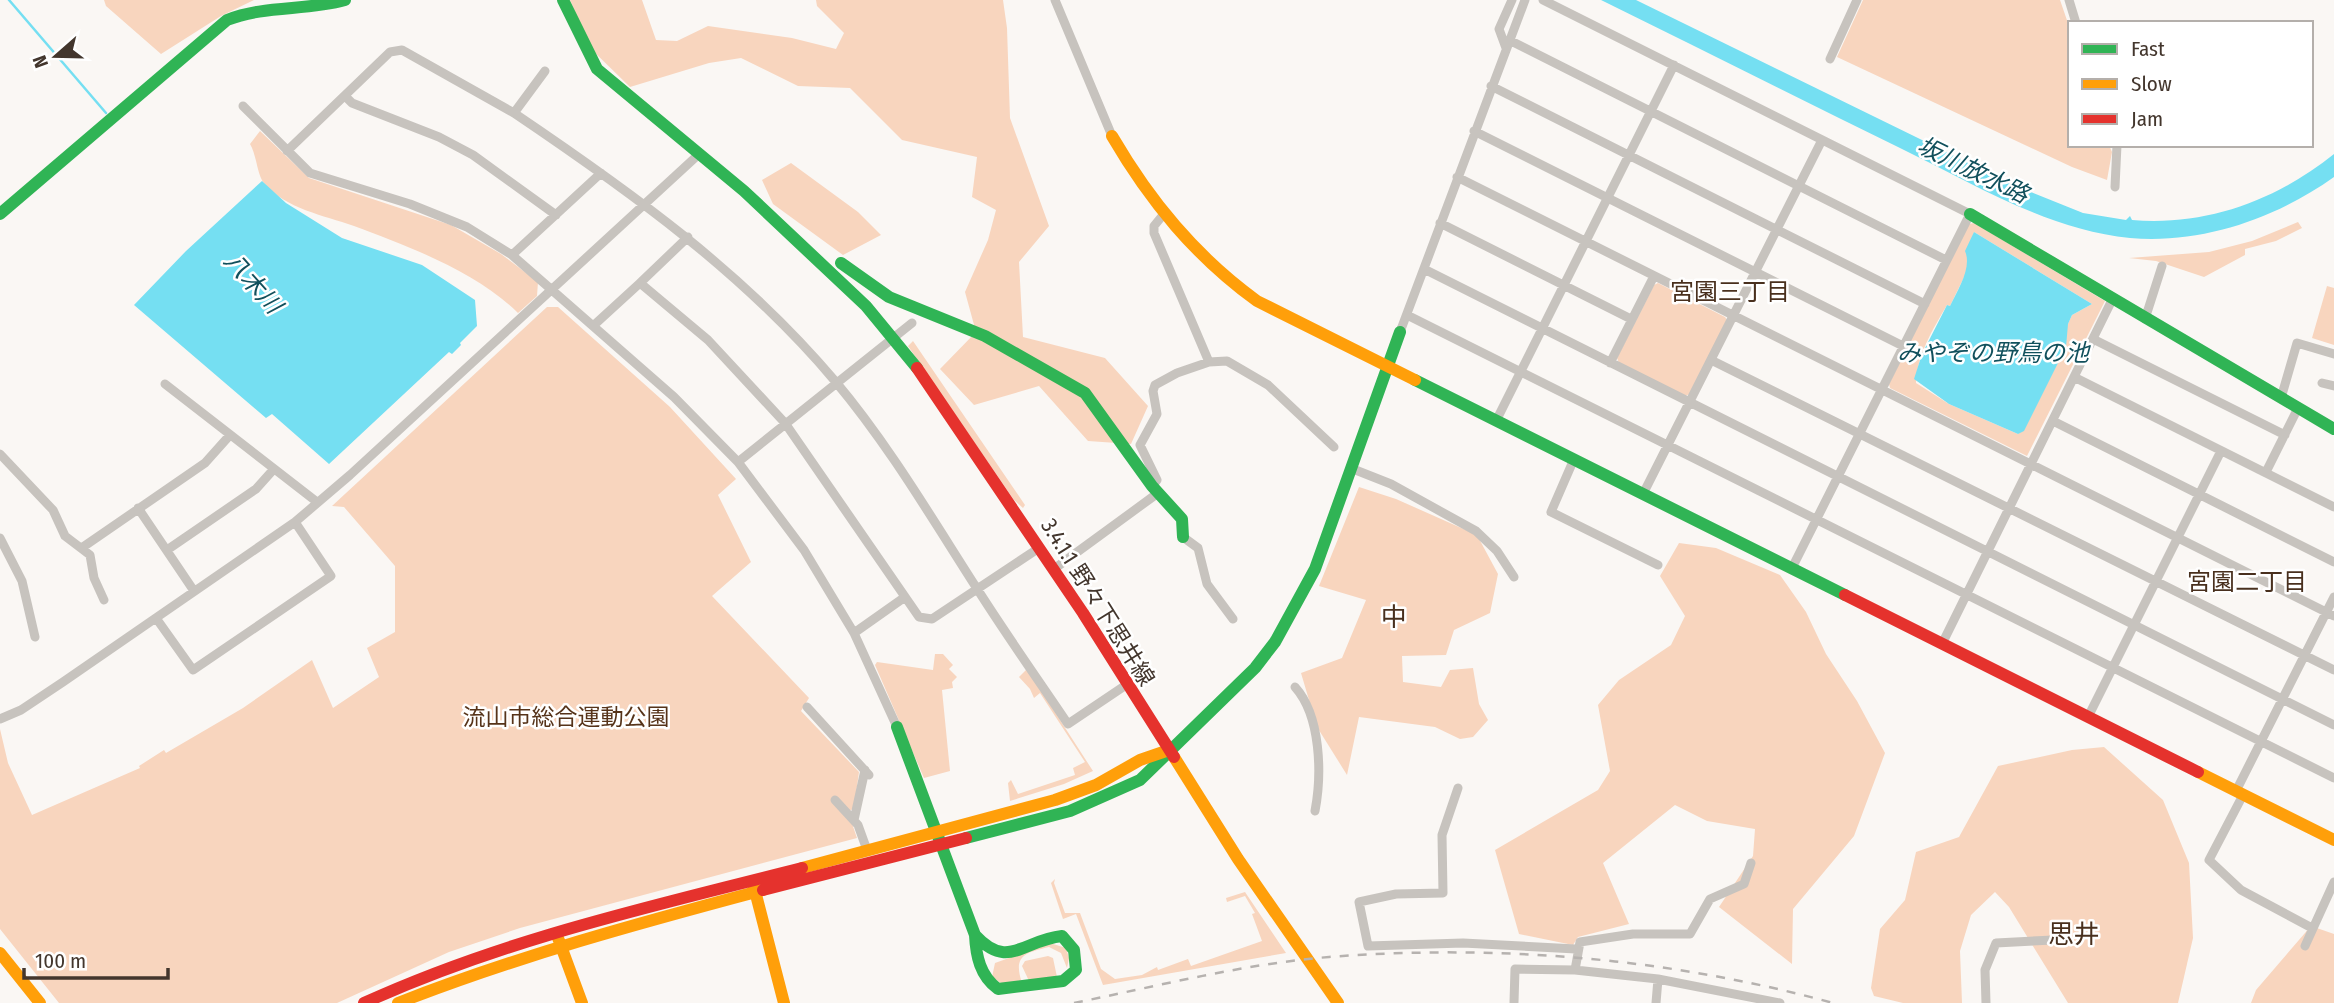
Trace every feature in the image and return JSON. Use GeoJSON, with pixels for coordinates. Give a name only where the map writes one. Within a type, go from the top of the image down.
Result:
{"type":"FeatureCollection","features":[{"type":"Feature","properties":{"kind":"street"},"geometry":{"type":"LineString","coordinates":[[0,214],[227,20],[266,6],[316,7],[345,0]]}},
{"type":"Feature","properties":{"kind":"street","name":"3.4.1.1 野々下思井線"},"geometry":{"type":"LineString","coordinates":[[563,0],[583,46],[597,69],[744,191],[866,306],[894,338],[936,393],[1054,569],[1168,750],[1297,947],[1338,1003]]}},
{"type":"Feature","properties":{"kind":"street"},"geometry":{"type":"LineString","coordinates":[[1055,0],[1112,136],[1163,215],[1207,264],[1234,286],[1284,316],[2334,840]]}},
{"type":"Feature","properties":{"kind":"street"},"geometry":{"type":"LineString","coordinates":[[1512,0],[1499,29],[1507,44],[1650,111],[1947,260]]}},
{"type":"Feature","properties":{"kind":"street"},"geometry":{"type":"LineString","coordinates":[[398,1003],[558,937],[755,894],[1041,820],[1099,799],[1158,766],[1168,750],[1230,697],[1276,640],[1307,585],[1353,469],[1400,331],[1524,0]]}},
{"type":"Feature","properties":{"kind":"street"},"geometry":{"type":"LineString","coordinates":[[1543,0],[1821,142],[1970,214],[2334,429]]}},
{"type":"Feature","properties":{"kind":"street"},"geometry":{"type":"LineString","coordinates":[[1830,59],[1857,0]]}},
{"type":"Feature","properties":{"kind":"street"},"geometry":{"type":"LineString","coordinates":[[2069,0],[2075,21]]}},
{"type":"Feature","properties":{"kind":"street"},"geometry":{"type":"LineString","coordinates":[[287,151],[390,52],[402,50],[514,113],[688,237],[757,298],[836,382],[910,484],[1068,724],[1126,685]]}},
{"type":"Feature","properties":{"kind":"street"},"geometry":{"type":"LineString","coordinates":[[1496,421],[1674,65]]}},
{"type":"Feature","properties":{"kind":"street"},"geometry":{"type":"LineString","coordinates":[[514,113],[545,71]]}},
{"type":"Feature","properties":{"kind":"street"},"geometry":{"type":"LineString","coordinates":[[1491,86],[1925,304]]}},
{"type":"Feature","properties":{"kind":"street"},"geometry":{"type":"LineString","coordinates":[[345,96],[352,103],[439,137],[473,155],[556,215]]}},
{"type":"Feature","properties":{"kind":"street"},"geometry":{"type":"LineString","coordinates":[[243,106],[310,173],[411,204],[467,227],[512,255],[674,397],[738,462],[804,550],[854,632],[897,727],[975,935],[987,951],[1003,955],[1054,936],[1062,936],[1071,943],[1077,963],[1073,975],[1063,981],[998,989],[986,979],[975,948],[975,935]]}},
{"type":"Feature","properties":{"kind":"street"},"geometry":{"type":"LineString","coordinates":[[1474,131],[1903,346]]}},
{"type":"Feature","properties":{"kind":"street"},"geometry":{"type":"LineString","coordinates":[[1643,494],[1821,142]]}},
{"type":"Feature","properties":{"kind":"street"},"geometry":{"type":"LineString","coordinates":[[2115,187],[2117,147]]}},
{"type":"Feature","properties":{"kind":"street"},"geometry":{"type":"LineString","coordinates":[[0,719],[21,710],[295,522],[350,475],[698,155]]}},
{"type":"Feature","properties":{"kind":"street"},"geometry":{"type":"LineString","coordinates":[[512,255],[601,173]]}},
{"type":"Feature","properties":{"kind":"street"},"geometry":{"type":"LineString","coordinates":[[1457,177],[2330,614]]}},
{"type":"Feature","properties":{"kind":"street"},"geometry":{"type":"LineString","coordinates":[[1792,568],[1970,214]]}},
{"type":"Feature","properties":{"kind":"street"},"geometry":{"type":"LineString","coordinates":[[1163,215],[1154,226],[1154,233],[1209,362]]}},
{"type":"Feature","properties":{"kind":"street"},"geometry":{"type":"LineString","coordinates":[[1440,223],[1631,319]]}},
{"type":"Feature","properties":{"kind":"street"},"geometry":{"type":"LineString","coordinates":[[593,326],[688,237]]}},
{"type":"Feature","properties":{"kind":"street"},"geometry":{"type":"LineString","coordinates":[[841,263],[888,297],[985,336],[1076,385],[1096,404],[1155,489],[1182,519],[1183,537],[1198,548],[1208,584],[1233,619]]}},
{"type":"Feature","properties":{"kind":"street"},"geometry":{"type":"LineString","coordinates":[[2145,319],[2162,266]]}},
{"type":"Feature","properties":{"kind":"street"},"geometry":{"type":"LineString","coordinates":[[1424,269],[2334,725]]}},
{"type":"Feature","properties":{"kind":"street"},"geometry":{"type":"LineString","coordinates":[[1610,363],[1654,276]]}},
{"type":"Feature","properties":{"kind":"street"},"geometry":{"type":"LineString","coordinates":[[640,283],[708,340],[785,423],[919,617],[932,619],[1039,548]]}},
{"type":"Feature","properties":{"kind":"street"},"geometry":{"type":"LineString","coordinates":[[1942,644],[2112,300]]}},
{"type":"Feature","properties":{"kind":"street"},"geometry":{"type":"LineString","coordinates":[[1406,315],[2334,778]]}},
{"type":"Feature","properties":{"kind":"street"},"geometry":{"type":"LineString","coordinates":[[738,462],[912,323]]}},
{"type":"Feature","properties":{"kind":"street"},"geometry":{"type":"LineString","coordinates":[[2093,339],[2284,435]]}},
{"type":"Feature","properties":{"kind":"street"},"geometry":{"type":"LineString","coordinates":[[2281,398],[2297,343],[2334,354]]}},
{"type":"Feature","properties":{"kind":"street"},"geometry":{"type":"LineString","coordinates":[[1711,360],[2334,670]]}},
{"type":"Feature","properties":{"kind":"street"},"geometry":{"type":"LineString","coordinates":[[1054,569],[1155,489],[1157,480],[1140,445],[1155,421],[1155,385],[1177,373],[1209,362],[1227,361],[1253,374],[1335,447]]}},
{"type":"Feature","properties":{"kind":"street"},"geometry":{"type":"LineString","coordinates":[[2074,377],[2334,507]]}},
{"type":"Feature","properties":{"kind":"street"},"geometry":{"type":"LineString","coordinates":[[2322,383],[2334,387]]}},
{"type":"Feature","properties":{"kind":"street"},"geometry":{"type":"LineString","coordinates":[[165,384],[317,502]]}},
{"type":"Feature","properties":{"kind":"street"},"geometry":{"type":"LineString","coordinates":[[2266,472],[2298,408]]}},
{"type":"Feature","properties":{"kind":"street"},"geometry":{"type":"LineString","coordinates":[[2053,421],[2334,562]]}},
{"type":"Feature","properties":{"kind":"street"},"geometry":{"type":"LineString","coordinates":[[83,547],[205,463],[230,435]]}},
{"type":"Feature","properties":{"kind":"street"},"geometry":{"type":"LineString","coordinates":[[2088,717],[2221,452]]}},
{"type":"Feature","properties":{"kind":"street"},"geometry":{"type":"LineString","coordinates":[[0,454],[53,510],[65,536],[83,547],[93,561],[94,578],[104,600]]}},
{"type":"Feature","properties":{"kind":"street"},"geometry":{"type":"LineString","coordinates":[[1574,459],[1551,512],[1658,565]]}},
{"type":"Feature","properties":{"kind":"street"},"geometry":{"type":"LineString","coordinates":[[1353,469],[1391,484],[1476,531],[1497,551],[1514,577]]}},
{"type":"Feature","properties":{"kind":"street"},"geometry":{"type":"LineString","coordinates":[[167,550],[256,489],[273,470]]}},
{"type":"Feature","properties":{"kind":"street"},"geometry":{"type":"LineString","coordinates":[[138,508],[194,592]]}},
{"type":"Feature","properties":{"kind":"street"},"geometry":{"type":"LineString","coordinates":[[156,618],[193,670],[331,576],[295,522]]}},
{"type":"Feature","properties":{"kind":"street"},"geometry":{"type":"LineString","coordinates":[[0,538],[22,581],[35,637]]}},
{"type":"Feature","properties":{"kind":"street"},"geometry":{"type":"LineString","coordinates":[[854,632],[905,597]]}},
{"type":"Feature","properties":{"kind":"street"},"geometry":{"type":"LineString","coordinates":[[2312,928],[2241,890],[2209,860],[2261,742],[2304,656],[2330,614],[2334,597]]}},
{"type":"Feature","properties":{"kind":"street"},"geometry":{"type":"LineString","coordinates":[[1295,687],[1303,697],[1311,716],[1318,773],[1315,811]]}},
{"type":"Feature","properties":{"kind":"street"},"geometry":{"type":"LineString","coordinates":[[807,707],[867,773],[853,820]]}},
{"type":"Feature","properties":{"kind":"street"},"geometry":{"type":"LineString","coordinates":[[364,1003],[430,973],[752,880],[1068,796],[1098,784],[1150,754],[1168,750]]}},
{"type":"Feature","properties":{"kind":"street"},"geometry":{"type":"LineString","coordinates":[[1458,788],[1442,835],[1443,893],[1396,894],[1359,902],[1368,946],[1463,943],[1576,949]]}},
{"type":"Feature","properties":{"kind":"street"},"geometry":{"type":"LineString","coordinates":[[835,800],[853,820],[867,850]]}},
{"type":"Feature","properties":{"kind":"street"},"geometry":{"type":"LineString","coordinates":[[1575,971],[1576,949],[1580,942],[1589,938],[1690,934],[1710,900],[1744,884],[1751,863]]}},
{"type":"Feature","properties":{"kind":"street"},"geometry":{"type":"LineString","coordinates":[[752,880],[784,1003]]}},
{"type":"Feature","properties":{"kind":"street"},"geometry":{"type":"LineString","coordinates":[[2305,946],[2334,882]]}},
{"type":"Feature","properties":{"kind":"street"},"geometry":{"type":"LineString","coordinates":[[558,937],[582,1003]]}},
{"type":"Feature","properties":{"kind":"street"},"geometry":{"type":"LineString","coordinates":[[1986,1003],[1985,970],[1989,953],[1996,943],[2053,940]]}},
{"type":"Feature","properties":{"kind":"street"},"geometry":{"type":"LineString","coordinates":[[0,953],[40,1003]]}},
{"type":"Feature","properties":{"kind":"street"},"geometry":{"type":"LineString","coordinates":[[986,979],[994,954]]}},
{"type":"Feature","properties":{"kind":"street"},"geometry":{"type":"LineString","coordinates":[[1514,1002],[1515,969],[1575,971],[1658,979],[1780,1003]]}},
{"type":"Feature","properties":{"kind":"street"},"geometry":{"type":"LineString","coordinates":[[1656,1003],[1658,979]]}},
{"type":"Feature","properties":{"kind":"green space"},"geometry":{"type":"Polygon","coordinates":[[[104,0],[254,0],[221,16],[161,54],[106,6],[104,0]]]}},
{"type":"Feature","properties":{"kind":"green space"},"geometry":{"type":"Polygon","coordinates":[[[570,0],[642,0],[656,40],[677,41],[708,26],[792,38],[836,49],[844,33],[817,6],[816,0],[1003,0],[1007,28],[1010,118],[1049,226],[1019,262],[1023,337],[1105,358],[1148,406],[1131,444],[1088,441],[1039,386],[974,405],[940,369],[976,332],[965,292],[988,240],[996,210],[972,197],[977,157],[902,140],[850,88],[798,86],[741,58],[709,63],[630,87],[590,48],[570,0]]]}},
{"type":"Feature","properties":{"kind":"green space"},"geometry":{"type":"Polygon","coordinates":[[[1863,0],[2060,0],[2068,23],[2068,147],[2110,147],[2112,152],[2107,180],[2072,167],[1837,57],[1863,0]]]}},
{"type":"Feature","properties":{"kind":"green space"},"geometry":{"type":"Polygon","coordinates":[[[260,131],[309,178],[451,225],[501,254],[538,282],[537,296],[518,313],[483,285],[441,262],[283,199],[264,183],[260,175],[250,144],[260,131]]]}},
{"type":"Feature","properties":{"kind":"green space"},"geometry":{"type":"Polygon","coordinates":[[[791,163],[858,212],[881,235],[843,255],[773,204],[762,180],[791,163]]]}},
{"type":"Feature","properties":{"kind":"green space"},"geometry":{"type":"Polygon","coordinates":[[[2298,222],[2302,228],[2276,241],[2245,249],[2245,255],[2204,277],[2156,261],[2129,258],[2209,252],[2252,241],[2298,222]]]}},
{"type":"Feature","properties":{"kind":"green space"},"geometry":{"type":"Polygon","coordinates":[[[1974,223],[2105,301],[2027,456],[1890,388],[1889,384],[1969,224],[1974,223]],[[1974,232],[1968,269],[1950,306],[1947,305],[1927,342],[1919,362],[1916,383],[1949,404],[2018,434],[2072,315],[2092,304],[1974,232]]]}},
{"type":"Feature","properties":{"kind":"green space"},"geometry":{"type":"Polygon","coordinates":[[[1658,283],[1727,320],[1690,394],[1685,396],[1619,363],[1617,358],[1654,285],[1658,283]]]}},
{"type":"Feature","properties":{"kind":"green space"},"geometry":{"type":"Polygon","coordinates":[[[2327,286],[2334,288],[2334,345],[2312,338],[2327,286]]]}},
{"type":"Feature","properties":{"kind":"green space","name":"流山市総合運動公園"},"geometry":{"type":"Polygon","coordinates":[[[547,307],[558,307],[670,407],[736,479],[718,495],[751,562],[712,596],[809,698],[801,711],[859,772],[854,808],[848,812],[857,838],[520,928],[449,952],[337,1003],[59,1003],[0,929],[0,729],[8,763],[32,815],[140,768],[139,766],[164,750],[166,753],[243,708],[312,660],[333,708],[379,677],[367,648],[395,632],[395,566],[344,507],[332,506],[547,307]]]}},
{"type":"Feature","properties":{"kind":"green space"},"geometry":{"type":"Polygon","coordinates":[[[913,341],[1025,505],[1023,508],[1014,500],[908,346],[913,341]]]}},
{"type":"Feature","properties":{"kind":"green space"},"geometry":{"type":"Polygon","coordinates":[[[1359,487],[1396,499],[1477,535],[1498,574],[1490,613],[1454,630],[1446,655],[1402,656],[1403,682],[1441,687],[1450,670],[1473,668],[1479,704],[1488,720],[1473,737],[1460,739],[1435,727],[1359,717],[1347,775],[1317,727],[1301,673],[1342,658],[1366,600],[1319,586],[1359,487]]]}},
{"type":"Feature","properties":{"kind":"green space"},"geometry":{"type":"Polygon","coordinates":[[[1679,543],[1716,548],[1780,575],[1806,612],[1826,654],[1857,701],[1885,753],[1854,836],[1793,909],[1792,964],[1719,907],[1753,856],[1755,829],[1707,821],[1675,805],[1603,863],[1629,924],[1578,937],[1573,945],[1519,934],[1495,850],[1598,790],[1610,771],[1598,705],[1619,680],[1671,645],[1685,616],[1660,576],[1679,543]]]}},
{"type":"Feature","properties":{"kind":"green space"},"geometry":{"type":"Polygon","coordinates":[[[935,654],[943,654],[953,665],[949,669],[957,677],[952,682],[953,688],[942,690],[950,771],[924,778],[875,665],[877,662],[933,670],[935,654]]]}},
{"type":"Feature","properties":{"kind":"green space"},"geometry":{"type":"Polygon","coordinates":[[[1027,669],[1093,771],[1064,784],[1010,801],[1008,783],[1011,780],[1018,794],[1075,775],[1073,768],[1085,762],[1040,693],[1034,698],[1019,677],[1027,669]]]}},
{"type":"Feature","properties":{"kind":"green space"},"geometry":{"type":"Polygon","coordinates":[[[2104,747],[2163,800],[2189,863],[2193,938],[2178,1003],[2068,1003],[2009,907],[1995,892],[1971,915],[1960,951],[1962,1003],[1903,1003],[1874,996],[1871,988],[1880,929],[1905,900],[1916,852],[1959,837],[1998,766],[2072,750],[2104,747]]]}},
{"type":"Feature","properties":{"kind":"green space"},"geometry":{"type":"Polygon","coordinates":[[[1055,879],[1065,913],[1080,913],[1101,969],[1115,979],[1142,975],[1157,967],[1158,970],[1188,959],[1191,966],[1262,941],[1252,914],[1255,913],[1245,896],[1227,902],[1226,898],[1245,892],[1286,953],[1103,985],[1076,914],[1063,919],[1051,883],[1055,879]]]}},
{"type":"Feature","properties":{"kind":"green space"},"geometry":{"type":"Polygon","coordinates":[[[2311,926],[2334,934],[2334,1003],[2251,1003],[2256,990],[2311,926]]]}},
{"type":"Feature","properties":{"kind":"green space"},"geometry":{"type":"Polygon","coordinates":[[[1050,943],[1066,948],[1069,958],[1067,968],[1061,953],[1049,947],[1033,951],[1020,961],[1022,983],[1001,983],[992,977],[995,963],[1050,943]]]}},
{"type":"Feature","properties":{"kind":"green space"},"geometry":{"type":"Polygon","coordinates":[[[1048,956],[1053,958],[1057,977],[1029,981],[1022,966],[1025,961],[1048,956]]]}},
{"type":"Feature","properties":{"kind":"water","name":"坂川放水路"},"geometry":{"type":"Polygon","coordinates":[[[1601,0],[1636,0],[2016,186],[2083,213],[2126,220],[2130,216],[2132,220],[2160,221],[2213,214],[2264,197],[2311,171],[2334,154],[2334,177],[2288,205],[2263,216],[2211,232],[2157,239],[2130,238],[2070,226],[2012,204],[1601,0]]]}},
{"type":"Feature","properties":{"kind":"water"},"geometry":{"type":"Polygon","coordinates":[[[262,181],[286,203],[342,238],[422,265],[475,300],[477,326],[461,345],[452,354],[449,352],[329,464],[272,414],[266,418],[134,305],[186,251],[262,181]]]}},
{"type":"Feature","properties":{"kind":"water","name":"みやぞの野鳥の池"},"geometry":{"type":"Polygon","coordinates":[[[1974,232],[2092,304],[2072,315],[2068,324],[2066,347],[2024,431],[2018,434],[1949,404],[1914,379],[1922,354],[1963,278],[1967,264],[1965,251],[1974,232]]]}},
{"type":"Feature","properties":{"kind":"waterway","name":"八木川"},"geometry":{"type":"LineString","coordinates":[[9,0],[106,113]]}},
{"type":"Feature","properties":{"kind":"railway"},"geometry":{"type":"LineString","coordinates":[[1074,1003],[1201,976],[1297,960],[1393,953],[1456,952],[1583,958],[1646,965],[1709,975],[1833,1003]]}},
{"type":"Feature","properties":{"kind":"traffic: fast"},"geometry":{"type":"LineString","coordinates":[[0,214],[227,20],[256,12],[345,0]]}},
{"type":"Feature","properties":{"kind":"traffic: fast"},"geometry":{"type":"LineString","coordinates":[[563,0],[597,69],[744,191],[866,306],[917,368]]}},
{"type":"Feature","properties":{"kind":"traffic: fast"},"geometry":{"type":"LineString","coordinates":[[1970,214],[2334,429]]}},
{"type":"Feature","properties":{"kind":"traffic: fast"},"geometry":{"type":"LineString","coordinates":[[841,263],[889,297],[985,336],[1085,393],[1152,486],[1182,519],[1183,537]]}},
{"type":"Feature","properties":{"kind":"traffic: fast"},"geometry":{"type":"LineString","coordinates":[[966,838],[1070,811],[1140,780],[1255,668],[1275,642],[1315,569],[1400,332]]}},
{"type":"Feature","properties":{"kind":"traffic: fast"},"geometry":{"type":"LineString","coordinates":[[1415,380],[1845,595]]}},
{"type":"Feature","properties":{"kind":"traffic: fast"},"geometry":{"type":"LineString","coordinates":[[897,727],[975,935],[987,946],[1007,952],[1062,936],[1074,950],[1076,970],[1063,981],[998,989],[987,978],[980,965],[975,935]]}},
{"type":"Feature","properties":{"kind":"traffic: slow"},"geometry":{"type":"LineString","coordinates":[[1112,136],[1158,205],[1194,246],[1235,284],[1257,301],[1415,380]]}},
{"type":"Feature","properties":{"kind":"traffic: slow"},"geometry":{"type":"LineString","coordinates":[[802,868],[1055,800],[1096,785],[1140,760],[1169,750]]}},
{"type":"Feature","properties":{"kind":"traffic: slow"},"geometry":{"type":"LineString","coordinates":[[1174,757],[1238,859],[1338,1003]]}},
{"type":"Feature","properties":{"kind":"traffic: slow"},"geometry":{"type":"LineString","coordinates":[[2198,772],[2334,840]]}},
{"type":"Feature","properties":{"kind":"traffic: slow"},"geometry":{"type":"LineString","coordinates":[[754,887],[784,1003]]}},
{"type":"Feature","properties":{"kind":"traffic: slow"},"geometry":{"type":"LineString","coordinates":[[398,1003],[534,955],[763,890]]}},
{"type":"Feature","properties":{"kind":"traffic: slow"},"geometry":{"type":"LineString","coordinates":[[558,938],[582,1003]]}},
{"type":"Feature","properties":{"kind":"traffic: slow"},"geometry":{"type":"LineString","coordinates":[[0,953],[40,1003]]}},
{"type":"Feature","properties":{"kind":"traffic: jam"},"geometry":{"type":"LineString","coordinates":[[917,368],[1083,613],[1174,757]]}},
{"type":"Feature","properties":{"kind":"traffic: jam"},"geometry":{"type":"LineString","coordinates":[[1845,595],[2198,772]]}},
{"type":"Feature","properties":{"kind":"traffic: jam"},"geometry":{"type":"LineString","coordinates":[[763,890],[966,838]]}},
{"type":"Feature","properties":{"kind":"traffic: jam"},"geometry":{"type":"LineString","coordinates":[[364,1003],[417,980],[525,942],[802,868]]}},
{"type":"Feature","properties":{"kind":"district","name":"宮園三丁目"},"geometry":{"type":"Point","coordinates":[1730,292]}},
{"type":"Feature","properties":{"kind":"district","name":"宮園二丁目"},"geometry":{"type":"Point","coordinates":[2247,582]}},
{"type":"Feature","properties":{"kind":"district","name":"中"},"geometry":{"type":"Point","coordinates":[1394,617]}},
{"type":"Feature","properties":{"kind":"district","name":"思井"},"geometry":{"type":"Point","coordinates":[2074,934]}}]}
